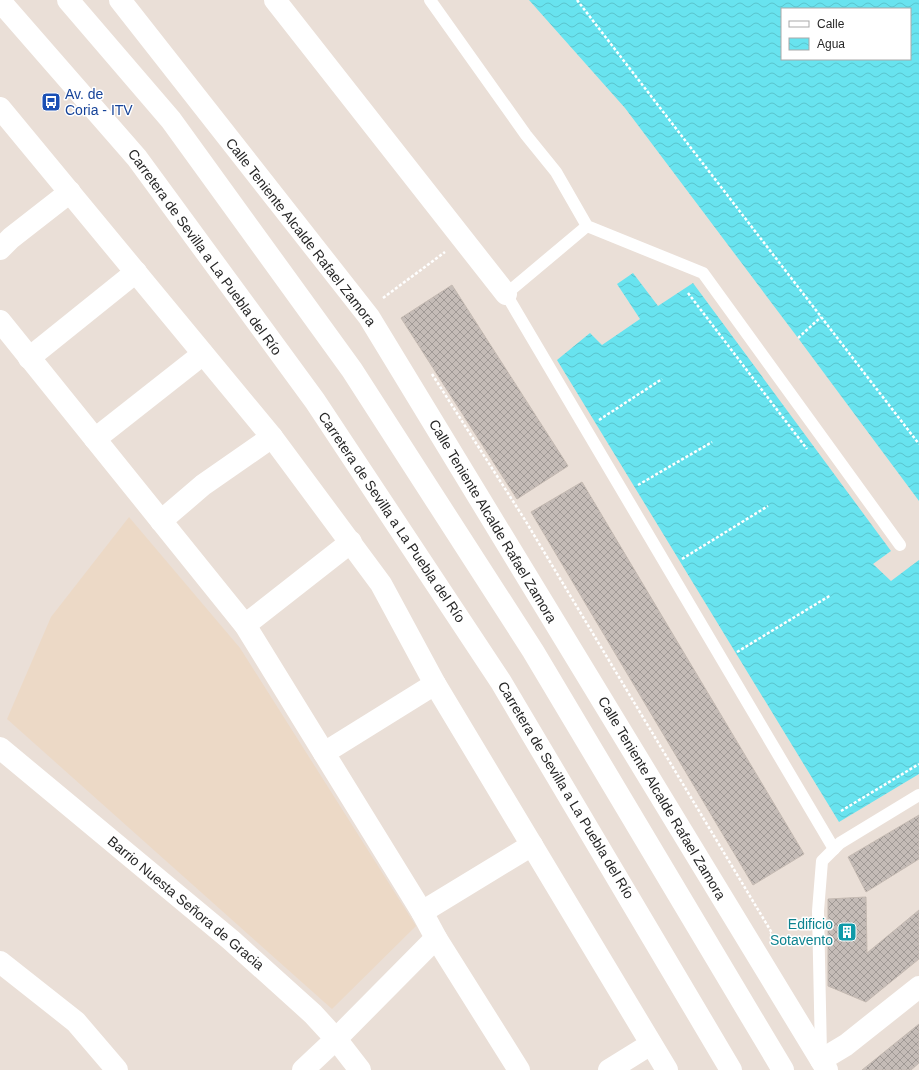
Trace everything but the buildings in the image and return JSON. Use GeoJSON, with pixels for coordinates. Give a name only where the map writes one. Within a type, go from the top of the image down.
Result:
{"type":"FeatureCollection","features":[{"type":"Feature","properties":{"kind":"street"},"geometry":{"type":"LineString","coordinates":[[68,0],[171,120],[352,370],[533,650],[783,1070]]}},
{"type":"Feature","properties":{"kind":"street","name":"Calle Teniente Alcalde Rafael Zamora"},"geometry":{"type":"LineString","coordinates":[[120,0],[365,311],[824,1065]]}},
{"type":"Feature","properties":{"kind":"street"},"geometry":{"type":"LineString","coordinates":[[275,0],[506,294]]}},
{"type":"Feature","properties":{"kind":"street","name":"Carretera de Sevilla a La Puebla del Río"},"geometry":{"type":"LineString","coordinates":[[0,1],[137,158],[315,401],[501,682],[731,1070]]}},
{"type":"Feature","properties":{"kind":"street"},"geometry":{"type":"LineString","coordinates":[[2,112],[272,437],[381,584],[435,684],[666,1070]]}},
{"type":"Feature","properties":{"kind":"street"},"geometry":{"type":"LineString","coordinates":[[0,249],[11,238],[70,192]]}},
{"type":"Feature","properties":{"kind":"street"},"geometry":{"type":"LineString","coordinates":[[29,358],[136,272]]}},
{"type":"Feature","properties":{"kind":"street"},"geometry":{"type":"LineString","coordinates":[[0,321],[245,625],[422,912],[436,938],[519,1070]]}},
{"type":"Feature","properties":{"kind":"street"},"geometry":{"type":"LineString","coordinates":[[95,439],[204,354]]}},
{"type":"Feature","properties":{"kind":"street"},"geometry":{"type":"LineString","coordinates":[[161,521],[203,485],[272,437]]}},
{"type":"Feature","properties":{"kind":"street"},"geometry":{"type":"LineString","coordinates":[[245,625],[351,542]]}},
{"type":"Feature","properties":{"kind":"street"},"geometry":{"type":"LineString","coordinates":[[324,753],[435,684]]}},
{"type":"Feature","properties":{"kind":"street","name":"Barrio Nuesta Señora de Gracia"},"geometry":{"type":"LineString","coordinates":[[0,748],[231,940],[313,1014],[336,1039],[360,1070]]}},
{"type":"Feature","properties":{"kind":"street"},"geometry":{"type":"LineString","coordinates":[[422,912],[532,845]]}},
{"type":"Feature","properties":{"kind":"street"},"geometry":{"type":"LineString","coordinates":[[302,1070],[336,1039],[436,938]]}},
{"type":"Feature","properties":{"kind":"street"},"geometry":{"type":"LineString","coordinates":[[0,962],[76,1022],[117,1070]]}},
{"type":"Feature","properties":{"kind":"street"},"geometry":{"type":"LineString","coordinates":[[824,1065],[846,1045],[919,987]]}},
{"type":"Feature","properties":{"kind":"street"},"geometry":{"type":"LineString","coordinates":[[609,1070],[651,1044]]}},
{"type":"Feature","properties":{"kind":"lane"},"geometry":{"type":"LineString","coordinates":[[430,0],[526,135],[556,172],[587,226],[703,273],[900,545]]}},
{"type":"Feature","properties":{"kind":"lane"},"geometry":{"type":"LineString","coordinates":[[587,226],[506,294],[834,849]]}},
{"type":"Feature","properties":{"kind":"lane"},"geometry":{"type":"LineString","coordinates":[[824,1065],[818,911],[822,861],[840,842],[919,795]]}},
{"type":"Feature","properties":{"kind":"lane"},"geometry":{"type":"LineString","coordinates":[[707,1028],[718,1070]]}},
{"type":"Feature","properties":{"kind":"path"},"geometry":{"type":"LineString","coordinates":[[577,0],[919,444]]}},
{"type":"Feature","properties":{"kind":"path"},"geometry":{"type":"LineString","coordinates":[[365,311],[463,239]]}},
{"type":"Feature","properties":{"kind":"path"},"geometry":{"type":"LineString","coordinates":[[688,293],[811,455]]}},
{"type":"Feature","properties":{"kind":"path"},"geometry":{"type":"LineString","coordinates":[[798,338],[821,317]]}},
{"type":"Feature","properties":{"kind":"path"},"geometry":{"type":"LineString","coordinates":[[595,423],[662,379]]}},
{"type":"Feature","properties":{"kind":"path"},"geometry":{"type":"LineString","coordinates":[[634,487],[712,442]]}},
{"type":"Feature","properties":{"kind":"path"},"geometry":{"type":"LineString","coordinates":[[680,561],[768,506]]}},
{"type":"Feature","properties":{"kind":"path"},"geometry":{"type":"LineString","coordinates":[[736,652],[831,595]]}},
{"type":"Feature","properties":{"kind":"path"},"geometry":{"type":"LineString","coordinates":[[841,811],[919,764]]}},
{"type":"Feature","properties":{"kind":"shaded area"},"geometry":{"type":"Polygon","coordinates":[[[129,517],[240,648],[416,926],[332,1009],[7,719],[51,617],[129,517]]]}},
{"type":"Feature","properties":{"kind":"water"},"geometry":{"type":"Polygon","coordinates":[[[529,0],[919,0],[919,501],[625,108],[529,0]]]}},
{"type":"Feature","properties":{"kind":"water"},"geometry":{"type":"Polygon","coordinates":[[[633,273],[658,306],[693,283],[891,551],[873,564],[891,581],[919,560],[919,774],[839,822],[557,360],[590,333],[602,345],[640,319],[617,284],[633,273]]]}},
{"type":"Feature","properties":{"kind":"place","name":"Av. de Coria - ITV"},"geometry":{"type":"Point","coordinates":[51,102]}},
{"type":"Feature","properties":{"kind":"place","name":"Edificio Sotavento"},"geometry":{"type":"Point","coordinates":[847,932]}}]}
